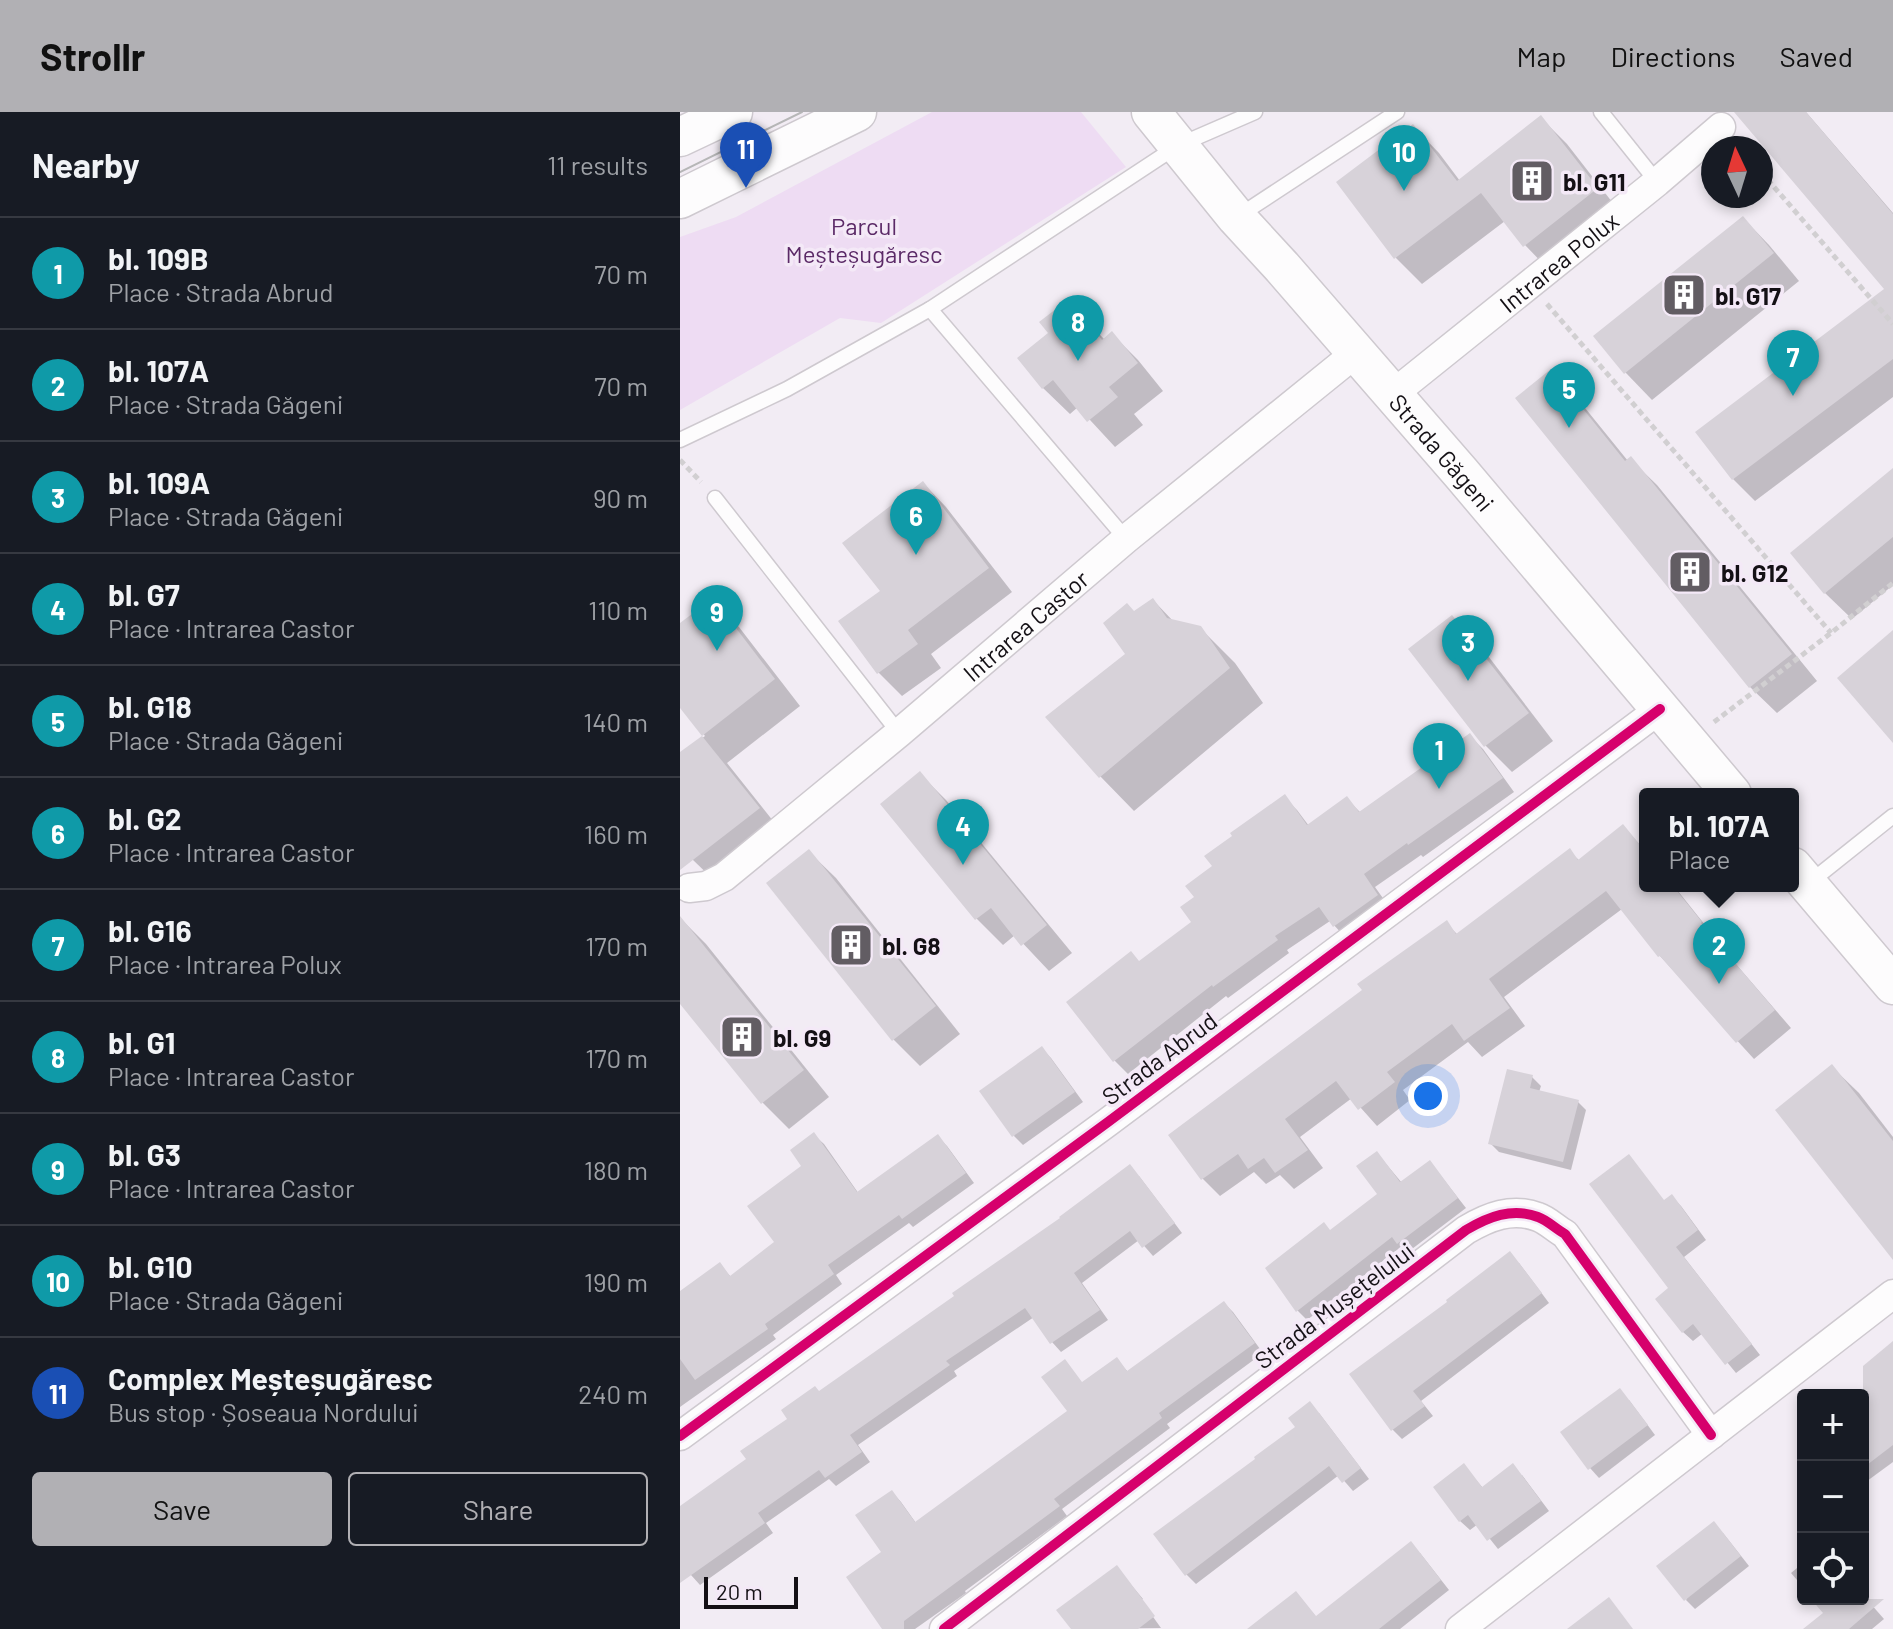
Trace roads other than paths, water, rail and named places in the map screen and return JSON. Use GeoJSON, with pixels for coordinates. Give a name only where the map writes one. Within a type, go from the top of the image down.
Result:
{"type":"FeatureCollection","features":[{"type":"Feature","properties":{"kind":"main road"},"geometry":{"type":"LineString","coordinates":[[688,126],[733,112]]}},
{"type":"Feature","properties":{"kind":"main road"},"geometry":{"type":"LineString","coordinates":[[680,199],[857,112]]}},
{"type":"Feature","properties":{"kind":"main road","name":"Strada Găgeni"},"geometry":{"type":"LineString","coordinates":[[1151,112],[1236,217],[1357,352],[1727,788]]}},
{"type":"Feature","properties":{"kind":"main road"},"geometry":{"type":"LineString","coordinates":[[1800,876],[1893,985]]}},
{"type":"Feature","properties":{"kind":"street","name":"Intrarea Polux"},"geometry":{"type":"LineString","coordinates":[[1393,394],[1721,127]]}},
{"type":"Feature","properties":{"kind":"street","name":"Intrarea Castor"},"geometry":{"type":"LineString","coordinates":[[684,887],[706,886],[724,877],[899,733],[1126,539],[1357,352]]}},
{"type":"Feature","properties":{"kind":"street","name":"Strada Abrud"},"geometry":{"type":"LineString","coordinates":[[680,1436],[1108,1122],[1660,709]]}},
{"type":"Feature","properties":{"kind":"street","name":"Strada Mușețelului"},"geometry":{"type":"LineString","coordinates":[[944,1629],[1466,1230],[1487,1218],[1513,1212],[1539,1217],[1565,1234],[1711,1435]]}},
{"type":"Feature","properties":{"kind":"street"},"geometry":{"type":"LineString","coordinates":[[1460,1629],[1893,1294]]}},
{"type":"Feature","properties":{"kind":"lane"},"geometry":{"type":"LineString","coordinates":[[680,440],[787,389],[930,309],[1179,145],[1255,112]]}},
{"type":"Feature","properties":{"kind":"lane"},"geometry":{"type":"LineString","coordinates":[[1236,217],[1397,112]]}},
{"type":"Feature","properties":{"kind":"lane"},"geometry":{"type":"LineString","coordinates":[[1601,112],[1657,182]]}},
{"type":"Feature","properties":{"kind":"lane"},"geometry":{"type":"LineString","coordinates":[[930,309],[1126,539]]}},
{"type":"Feature","properties":{"kind":"lane"},"geometry":{"type":"LineString","coordinates":[[715,498],[899,733]]}},
{"type":"Feature","properties":{"kind":"lane"},"geometry":{"type":"LineString","coordinates":[[1800,876],[1893,816]]}},
{"type":"Feature","properties":{"kind":"tram line"},"geometry":{"type":"LineString","coordinates":[[680,172],[802,112]]}},
{"type":"Feature","properties":{"kind":"place","name":"bl. G11"},"geometry":{"type":"Point","coordinates":[1532,181]}},
{"type":"Feature","properties":{"kind":"place","name":"Complex Meșteșugăresc"},"geometry":{"type":"Point","coordinates":[746,188]}},
{"type":"Feature","properties":{"kind":"place","name":"bl. G10"},"geometry":{"type":"Point","coordinates":[1404,191]}},
{"type":"Feature","properties":{"kind":"place","name":"bl. G17"},"geometry":{"type":"Point","coordinates":[1684,295]}},
{"type":"Feature","properties":{"kind":"place","name":"bl. G1"},"geometry":{"type":"Point","coordinates":[1078,361]}},
{"type":"Feature","properties":{"kind":"place","name":"bl. G16"},"geometry":{"type":"Point","coordinates":[1793,396]}},
{"type":"Feature","properties":{"kind":"place","name":"bl. G18"},"geometry":{"type":"Point","coordinates":[1569,428]}},
{"type":"Feature","properties":{"kind":"place","name":"bl. G2"},"geometry":{"type":"Point","coordinates":[916,555]}},
{"type":"Feature","properties":{"kind":"place","name":"bl. G12"},"geometry":{"type":"Point","coordinates":[1690,572]}},
{"type":"Feature","properties":{"kind":"place","name":"bl. G3"},"geometry":{"type":"Point","coordinates":[717,651]}},
{"type":"Feature","properties":{"kind":"place","name":"bl. 109A"},"geometry":{"type":"Point","coordinates":[1468,681]}},
{"type":"Feature","properties":{"kind":"place","name":"bl. 109B"},"geometry":{"type":"Point","coordinates":[1439,789]}},
{"type":"Feature","properties":{"kind":"place","name":"bl. G7"},"geometry":{"type":"Point","coordinates":[963,865]}},
{"type":"Feature","properties":{"kind":"place","name":"bl. G8"},"geometry":{"type":"Point","coordinates":[851,945]}},
{"type":"Feature","properties":{"kind":"place","name":"bl. 107A"},"geometry":{"type":"Point","coordinates":[1719,984]}},
{"type":"Feature","properties":{"kind":"place","name":"bl. G9"},"geometry":{"type":"Point","coordinates":[742,1037]}},
{"type":"Feature","properties":{"kind":"park label","name":"Parcul Meșteșugăresc"},"geometry":{"type":"Point","coordinates":[864,239]}}]}
